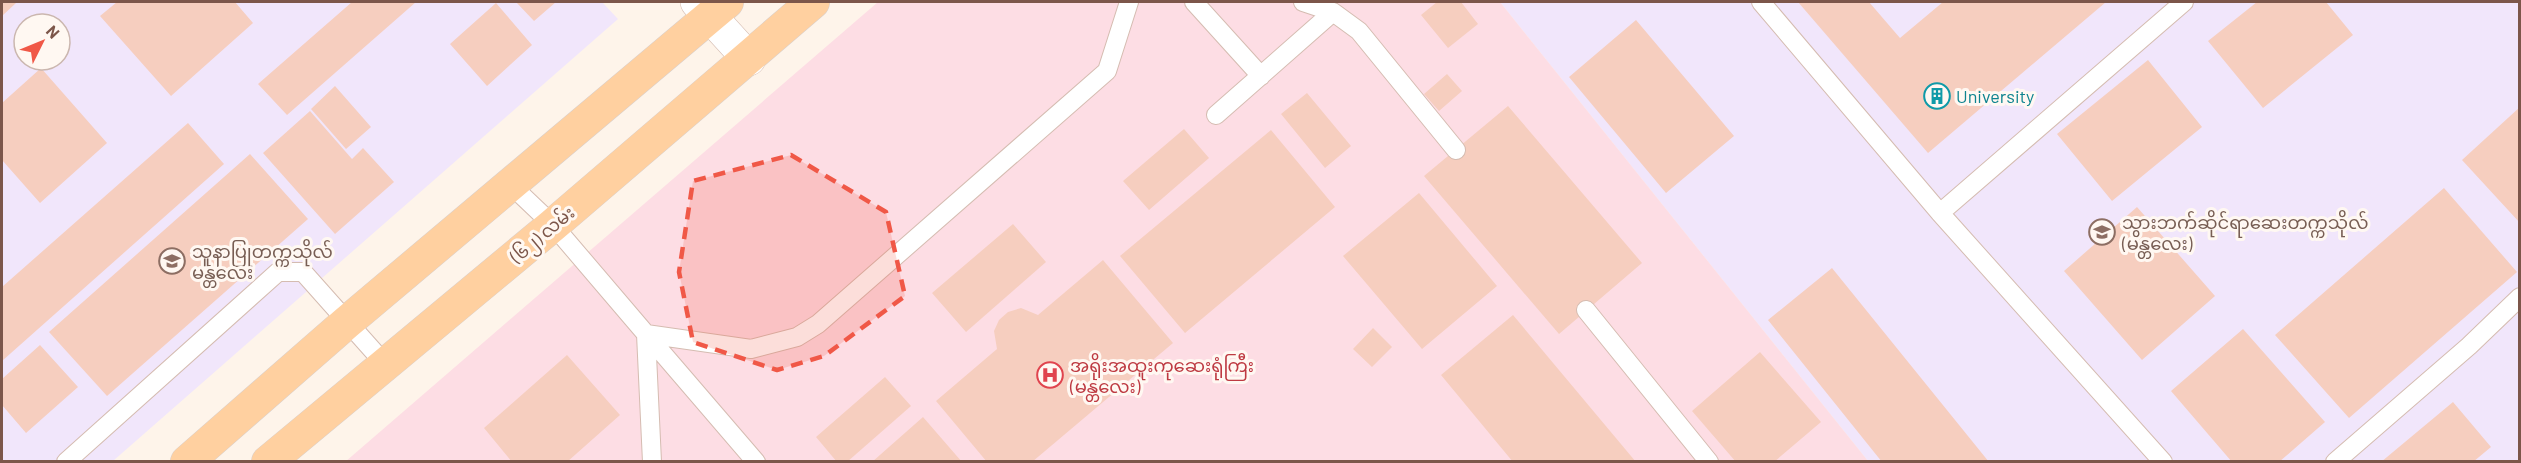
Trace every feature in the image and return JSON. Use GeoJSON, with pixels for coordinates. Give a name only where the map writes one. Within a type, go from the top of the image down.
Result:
{"type":"FeatureCollection","features":[{"type":"Feature","properties":{"kind":"main road","name":"(၆၂) လမ်း"},"geometry":{"type":"LineString","coordinates":[[268,462],[384,363],[553,225],[813,2]]}},
{"type":"Feature","properties":{"kind":"main road"},"geometry":{"type":"LineString","coordinates":[[187,462],[346,323],[511,185],[711,6]]}},
{"type":"Feature","properties":{"kind":"street"},"geometry":{"type":"LineString","coordinates":[[711,6],[749,59]]}},
{"type":"Feature","properties":{"kind":"lane"},"geometry":{"type":"LineString","coordinates":[[646,334],[751,349],[797,337],[818,324],[1107,70],[1129,2]]}},
{"type":"Feature","properties":{"kind":"lane"},"geometry":{"type":"LineString","coordinates":[[1194,2],[1261,76]]}},
{"type":"Feature","properties":{"kind":"lane"},"geometry":{"type":"LineString","coordinates":[[1302,2],[1333,12],[1359,31],[1456,150]]}},
{"type":"Feature","properties":{"kind":"lane"},"geometry":{"type":"LineString","coordinates":[[1761,2],[1940,213],[2163,462]]}},
{"type":"Feature","properties":{"kind":"lane"},"geometry":{"type":"LineString","coordinates":[[1940,213],[2184,2]]}},
{"type":"Feature","properties":{"kind":"lane"},"geometry":{"type":"LineString","coordinates":[[1216,115],[1333,12]]}},
{"type":"Feature","properties":{"kind":"lane"},"geometry":{"type":"LineString","coordinates":[[511,185],[553,225],[756,462]]}},
{"type":"Feature","properties":{"kind":"lane"},"geometry":{"type":"LineString","coordinates":[[66,462],[278,272],[303,272],[384,363]]}},
{"type":"Feature","properties":{"kind":"lane"},"geometry":{"type":"LineString","coordinates":[[2335,462],[2469,346],[2520,297]]}},
{"type":"Feature","properties":{"kind":"lane"},"geometry":{"type":"LineString","coordinates":[[1586,310],[1710,462]]}},
{"type":"Feature","properties":{"kind":"lane"},"geometry":{"type":"LineString","coordinates":[[646,334],[652,462]]}},
{"type":"Feature","properties":{"kind":"highlighted area"},"geometry":{"type":"Polygon","coordinates":[[[791,155],[886,212],[905,296],[824,356],[777,370],[693,342],[679,272],[693,181],[791,155]]]}},
{"type":"Feature","properties":{"kind":"shaded area","name":"သူနာပြုတက္ကသိုလ် မန္တလေး"},"geometry":{"type":"Polygon","coordinates":[[[2,2],[602,2],[618,19],[113,461],[2,462],[2,2]]]}},
{"type":"Feature","properties":{"kind":"shaded area"},"geometry":{"type":"Polygon","coordinates":[[[878,2],[1500,2],[1868,461],[345,462],[878,2]]]}},
{"type":"Feature","properties":{"kind":"shaded area","name":"သွားဘက်ဆိုင်ရာဆေးတက္ကသိုလ် (မန္တလေး)"},"geometry":{"type":"Polygon","coordinates":[[[1500,2],[2519,2],[2519,461],[1868,461],[1500,2]]]}},
{"type":"Feature","properties":{"kind":"building"},"geometry":{"type":"Polygon","coordinates":[[[2,2],[15,2],[16,3],[2,16],[2,2]]]}},
{"type":"Feature","properties":{"kind":"building"},"geometry":{"type":"Polygon","coordinates":[[[117,2],[235,2],[253,23],[171,96],[100,16],[117,2]]]}},
{"type":"Feature","properties":{"kind":"building"},"geometry":{"type":"Polygon","coordinates":[[[352,2],[416,2],[287,115],[258,84],[352,2]]]}},
{"type":"Feature","properties":{"kind":"building"},"geometry":{"type":"Polygon","coordinates":[[[516,2],[556,2],[534,21],[516,2]]]}},
{"type":"Feature","properties":{"kind":"building"},"geometry":{"type":"Polygon","coordinates":[[[1437,2],[1461,2],[1478,24],[1448,48],[1421,15],[1437,2]]]}},
{"type":"Feature","properties":{"kind":"building","name":"University"},"geometry":{"type":"Polygon","coordinates":[[[1798,2],[1869,2],[1900,38],[1943,2],[2106,2],[1928,153],[1798,2]]]}},
{"type":"Feature","properties":{"kind":"building"},"geometry":{"type":"Polygon","coordinates":[[[2257,2],[2326,2],[2353,35],[2263,108],[2208,41],[2257,2]]]}},
{"type":"Feature","properties":{"kind":"building"},"geometry":{"type":"Polygon","coordinates":[[[496,3],[532,45],[487,86],[450,44],[496,3]]]}},
{"type":"Feature","properties":{"kind":"building"},"geometry":{"type":"Polygon","coordinates":[[[1636,20],[1734,136],[1666,193],[1569,77],[1636,20]]]}},
{"type":"Feature","properties":{"kind":"building"},"geometry":{"type":"Polygon","coordinates":[[[2148,60],[2202,127],[2112,201],[2057,134],[2148,60]]]}},
{"type":"Feature","properties":{"kind":"building"},"geometry":{"type":"Polygon","coordinates":[[[37,72],[45,72],[107,143],[40,203],[2,160],[2,103],[37,72]]]}},
{"type":"Feature","properties":{"kind":"building"},"geometry":{"type":"Polygon","coordinates":[[[1447,74],[1462,91],[1439,111],[1424,94],[1447,74]]]}},
{"type":"Feature","properties":{"kind":"building"},"geometry":{"type":"Polygon","coordinates":[[[335,86],[371,127],[346,149],[311,109],[335,86]]]}},
{"type":"Feature","properties":{"kind":"building"},"geometry":{"type":"Polygon","coordinates":[[[1307,93],[1351,146],[1325,168],[1281,114],[1307,93]]]}},
{"type":"Feature","properties":{"kind":"building"},"geometry":{"type":"Polygon","coordinates":[[[1508,106],[1642,263],[1559,334],[1424,176],[1508,106]]]}},
{"type":"Feature","properties":{"kind":"building"},"geometry":{"type":"Polygon","coordinates":[[[2520,107],[2520,223],[2462,160],[2520,107]]]}},
{"type":"Feature","properties":{"kind":"building"},"geometry":{"type":"Polygon","coordinates":[[[310,111],[352,159],[363,148],[394,182],[335,234],[263,153],[310,111]]]}},
{"type":"Feature","properties":{"kind":"building"},"geometry":{"type":"Polygon","coordinates":[[[188,123],[224,164],[2,361],[2,287],[188,123]]]}},
{"type":"Feature","properties":{"kind":"building"},"geometry":{"type":"Polygon","coordinates":[[[1184,129],[1209,158],[1149,210],[1123,181],[1184,129]]]}},
{"type":"Feature","properties":{"kind":"building"},"geometry":{"type":"Polygon","coordinates":[[[1271,130],[1335,207],[1185,333],[1120,256],[1271,130]]]}},
{"type":"Feature","properties":{"kind":"building"},"geometry":{"type":"Polygon","coordinates":[[[250,154],[308,219],[107,396],[49,332],[250,154]]]}},
{"type":"Feature","properties":{"kind":"building"},"geometry":{"type":"Polygon","coordinates":[[[2444,188],[2517,272],[2349,418],[2275,335],[2444,188]]]}},
{"type":"Feature","properties":{"kind":"building"},"geometry":{"type":"Polygon","coordinates":[[[1419,193],[1497,286],[1422,349],[1343,256],[1419,193]]]}},
{"type":"Feature","properties":{"kind":"building"},"geometry":{"type":"Polygon","coordinates":[[[2137,207],[2215,296],[2142,360],[2064,271],[2137,207]]]}},
{"type":"Feature","properties":{"kind":"building"},"geometry":{"type":"Polygon","coordinates":[[[1013,224],[1046,262],[966,332],[932,293],[1013,224]]]}},
{"type":"Feature","properties":{"kind":"building","name":"အရိုးအထူးကုဆေးရုံကြီး (မန္တလေး)"},"geometry":{"type":"Polygon","coordinates":[[[1103,260],[1173,343],[1032,462],[987,462],[936,401],[997,349],[994,331],[999,320],[1008,312],[1021,308],[1038,315],[1103,260]]]}},
{"type":"Feature","properties":{"kind":"building"},"geometry":{"type":"Polygon","coordinates":[[[1832,268],[1989,462],[1882,462],[1768,320],[1832,268]]]}},
{"type":"Feature","properties":{"kind":"building"},"geometry":{"type":"Polygon","coordinates":[[[1513,315],[1636,462],[1513,462],[1441,375],[1513,315]]]}},
{"type":"Feature","properties":{"kind":"building"},"geometry":{"type":"Polygon","coordinates":[[[1373,328],[1392,347],[1372,367],[1353,349],[1373,328]]]}},
{"type":"Feature","properties":{"kind":"building"},"geometry":{"type":"Polygon","coordinates":[[[2243,329],[2325,422],[2279,462],[2232,462],[2171,391],[2243,329]]]}},
{"type":"Feature","properties":{"kind":"building"},"geometry":{"type":"Polygon","coordinates":[[[40,345],[78,387],[26,433],[2,405],[2,379],[40,345]]]}},
{"type":"Feature","properties":{"kind":"building"},"geometry":{"type":"Polygon","coordinates":[[[1760,352],[1821,422],[1774,462],[1736,462],[1692,411],[1760,352]]]}},
{"type":"Feature","properties":{"kind":"building"},"geometry":{"type":"Polygon","coordinates":[[[567,355],[620,415],[567,462],[512,462],[484,428],[567,355]]]}},
{"type":"Feature","properties":{"kind":"building"},"geometry":{"type":"Polygon","coordinates":[[[885,377],[911,406],[847,462],[837,462],[816,437],[885,377]]]}},
{"type":"Feature","properties":{"kind":"building"},"geometry":{"type":"Polygon","coordinates":[[[2453,402],[2491,447],[2473,462],[2381,462],[2453,402]]]}},
{"type":"Feature","properties":{"kind":"building"},"geometry":{"type":"Polygon","coordinates":[[[923,417],[962,462],[872,462],[923,417]]]}},
{"type":"Feature","properties":{"kind":"place","name":"University"},"geometry":{"type":"Point","coordinates":[1937,96]}},
{"type":"Feature","properties":{"kind":"place","name":"သွားဘက်ဆိုင်ရာဆေးတက္ကသိုလ် (မန္တလေး)"},"geometry":{"type":"Point","coordinates":[2102,232]}},
{"type":"Feature","properties":{"kind":"place","name":"သူနာပြုတက္ကသိုလ် မန္တလေး"},"geometry":{"type":"Point","coordinates":[172,261]}},
{"type":"Feature","properties":{"kind":"place","name":"အရိုးအထူးကုဆေးရုံကြီး (မန္တလေး)"},"geometry":{"type":"Point","coordinates":[1050,375]}}]}
